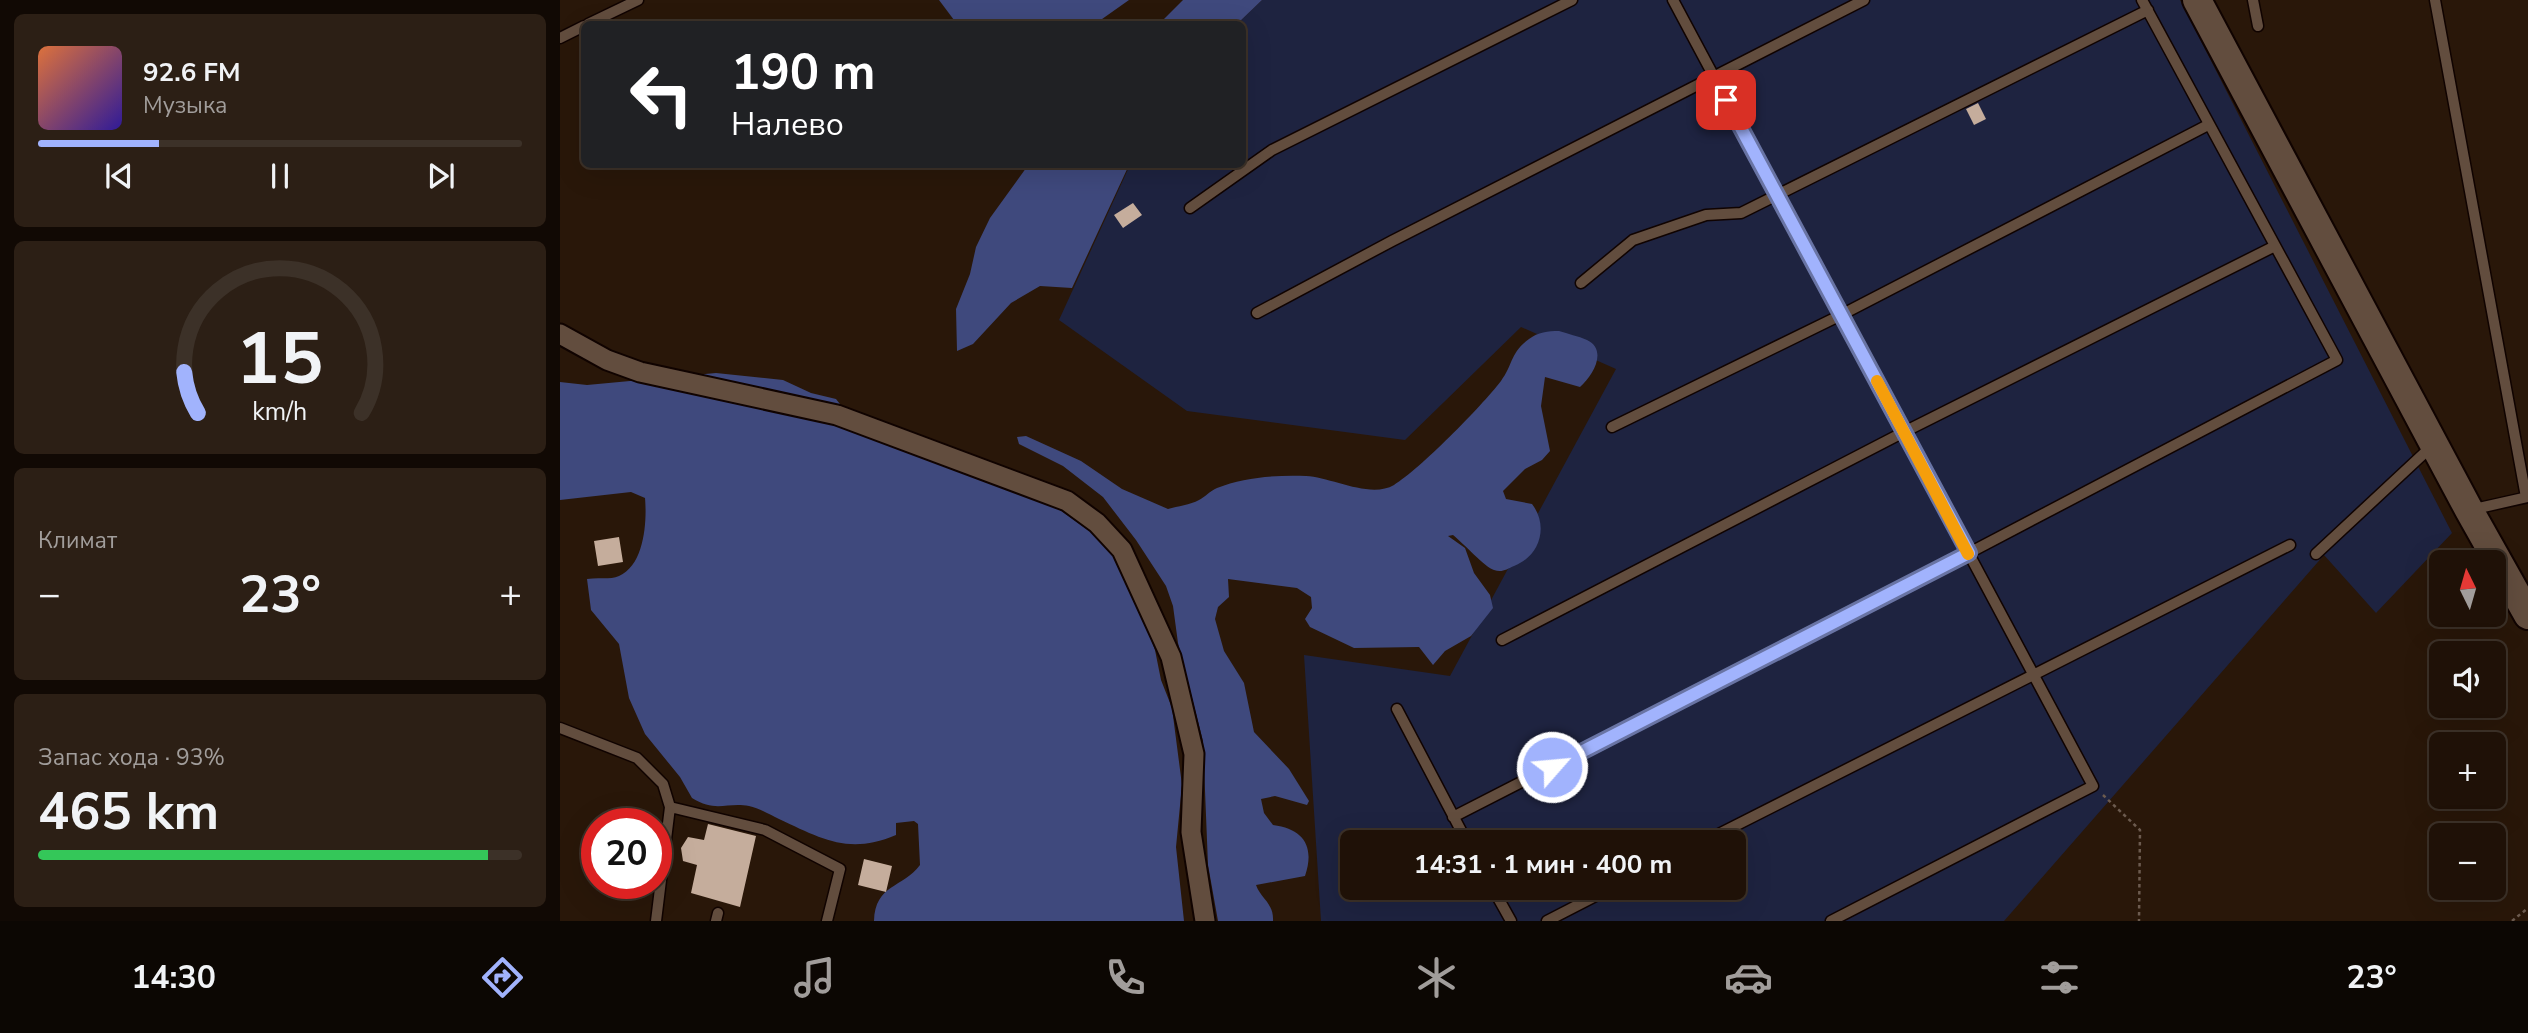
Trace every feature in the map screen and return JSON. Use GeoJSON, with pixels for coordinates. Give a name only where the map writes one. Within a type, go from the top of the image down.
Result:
{"type":"FeatureCollection","features":[{"type":"Feature","properties":{"kind":"street"},"geometry":{"type":"LineString","coordinates":[[2197,0],[2433,444],[2528,615]]}},
{"type":"Feature","properties":{"kind":"street"},"geometry":{"type":"LineString","coordinates":[[560,334],[607,360],[640,372],[837,415],[1067,501],[1097,523],[1122,550],[1171,657],[1194,754],[1191,832],[1205,921]]}},
{"type":"Feature","properties":{"kind":"lane"},"geometry":{"type":"LineString","coordinates":[[594,21],[638,0]]}},
{"type":"Feature","properties":{"kind":"lane"},"geometry":{"type":"LineString","coordinates":[[1190,208],[1272,150],[1572,0]]}},
{"type":"Feature","properties":{"kind":"lane"},"geometry":{"type":"LineString","coordinates":[[1673,0],[2093,786],[1831,921]]}},
{"type":"Feature","properties":{"kind":"lane"},"geometry":{"type":"LineString","coordinates":[[1258,313],[1392,241],[1864,0]]}},
{"type":"Feature","properties":{"kind":"lane"},"geometry":{"type":"LineString","coordinates":[[1454,817],[1969,553],[2337,360],[2142,0]]}},
{"type":"Feature","properties":{"kind":"lane"},"geometry":{"type":"LineString","coordinates":[[2253,0],[2258,26]]}},
{"type":"Feature","properties":{"kind":"lane"},"geometry":{"type":"LineString","coordinates":[[2435,0],[2527,497],[2469,510]]}},
{"type":"Feature","properties":{"kind":"lane"},"geometry":{"type":"LineString","coordinates":[[1581,283],[1633,240],[1706,215],[1741,213],[2148,10]]}},
{"type":"Feature","properties":{"kind":"lane"},"geometry":{"type":"LineString","coordinates":[[560,38],[581,28]]}},
{"type":"Feature","properties":{"kind":"lane"},"geometry":{"type":"LineString","coordinates":[[1612,427],[1841,315],[2208,125]]}},
{"type":"Feature","properties":{"kind":"lane"},"geometry":{"type":"LineString","coordinates":[[1502,640],[1904,432],[2275,246]]}},
{"type":"Feature","properties":{"kind":"lane"},"geometry":{"type":"LineString","coordinates":[[2316,554],[2433,444]]}},
{"type":"Feature","properties":{"kind":"lane"},"geometry":{"type":"LineString","coordinates":[[1726,830],[2290,545]]}},
{"type":"Feature","properties":{"kind":"lane"},"geometry":{"type":"LineString","coordinates":[[1397,709],[1461,830]]}},
{"type":"Feature","properties":{"kind":"lane"},"geometry":{"type":"LineString","coordinates":[[560,728],[637,758],[663,785],[670,807],[656,921]]}},
{"type":"Feature","properties":{"kind":"lane"},"geometry":{"type":"LineString","coordinates":[[670,807],[765,830],[840,869],[827,921]]}},
{"type":"Feature","properties":{"kind":"lane"},"geometry":{"type":"LineString","coordinates":[[1499,900],[1511,921]]}},
{"type":"Feature","properties":{"kind":"lane"},"geometry":{"type":"LineString","coordinates":[[1547,921],[1588,900]]}},
{"type":"Feature","properties":{"kind":"path"},"geometry":{"type":"LineString","coordinates":[[2093,786],[2140,830],[2139,921]]}},
{"type":"Feature","properties":{"kind":"path"},"geometry":{"type":"LineString","coordinates":[[2512,921],[2528,908]]}},
{"type":"Feature","properties":{"kind":"shaded area"},"geometry":{"type":"Polygon","coordinates":[[[939,0],[1129,0],[1099,21],[955,21],[939,0]]]}},
{"type":"Feature","properties":{"kind":"shaded area"},"geometry":{"type":"Polygon","coordinates":[[[1183,0],[1262,0],[1240,21],[1162,21],[1183,0]]]}},
{"type":"Feature","properties":{"kind":"shaded area"},"geometry":{"type":"Polygon","coordinates":[[[1262,0],[2180,0],[2452,533],[2436,550],[2429,550],[2429,557],[2376,613],[2324,555],[2004,921],[1321,921],[1304,655],[1450,676],[1616,369],[1521,327],[1405,440],[1187,411],[1059,320],[1129,168],[1246,168],[1246,21],[1240,21],[1262,0]]]}},
{"type":"Feature","properties":{"kind":"shaded area"},"geometry":{"type":"Polygon","coordinates":[[[1026,168],[1128,168],[1072,288],[1040,286],[1011,303],[973,344],[957,351],[956,309],[970,274],[976,247],[990,218],[1026,168]]]}},
{"type":"Feature","properties":{"kind":"shaded area"},"geometry":{"type":"Polygon","coordinates":[[[1559,331],[1587,340],[1597,350],[1597,356],[1590,376],[1580,387],[1545,377],[1541,406],[1550,451],[1542,460],[1525,469],[1503,491],[1506,499],[1532,504],[1541,531],[1536,548],[1523,561],[1500,571],[1485,565],[1453,535],[1448,536],[1465,548],[1474,573],[1490,595],[1493,608],[1471,636],[1445,651],[1433,665],[1419,647],[1354,648],[1310,627],[1305,619],[1312,608],[1311,597],[1297,588],[1228,579],[1229,597],[1218,607],[1215,619],[1224,651],[1244,683],[1254,732],[1289,769],[1309,801],[1307,805],[1275,796],[1261,799],[1264,813],[1273,825],[1299,835],[1309,856],[1305,876],[1256,885],[1269,905],[1273,921],[1218,921],[1208,865],[1203,741],[1178,643],[1173,606],[1166,586],[1103,497],[1063,466],[1019,444],[1017,437],[1026,436],[1081,461],[1122,489],[1168,509],[1195,502],[1227,484],[1260,477],[1306,476],[1362,489],[1384,489],[1394,485],[1419,466],[1465,421],[1501,381],[1523,344],[1540,333],[1559,331]]]}},
{"type":"Feature","properties":{"kind":"shaded area"},"geometry":{"type":"Polygon","coordinates":[[[716,373],[783,380],[811,393],[836,399],[847,413],[1013,477],[1101,539],[1127,575],[1155,650],[1161,680],[1172,708],[1182,785],[1176,847],[1184,921],[874,921],[879,900],[920,865],[918,824],[914,821],[896,823],[896,835],[864,844],[850,844],[809,833],[753,807],[708,805],[692,798],[680,777],[645,734],[629,698],[619,644],[591,610],[587,579],[619,576],[628,570],[639,552],[645,529],[645,498],[631,492],[560,500],[560,382],[587,385],[716,373]]]}},
{"type":"Feature","properties":{"kind":"building"},"geometry":{"type":"Polygon","coordinates":[[[1978,103],[1986,119],[1974,125],[1966,109],[1978,103]]]}},
{"type":"Feature","properties":{"kind":"building"},"geometry":{"type":"Polygon","coordinates":[[[1133,203],[1142,215],[1123,228],[1114,215],[1133,203]]]}},
{"type":"Feature","properties":{"kind":"building"},"geometry":{"type":"Polygon","coordinates":[[[619,537],[623,562],[598,566],[594,541],[619,537]]]}},
{"type":"Feature","properties":{"kind":"building"},"geometry":{"type":"Polygon","coordinates":[[[708,824],[756,836],[740,907],[691,893],[697,865],[683,861],[681,848],[688,837],[704,840],[708,824]]]}},
{"type":"Feature","properties":{"kind":"building"},"geometry":{"type":"Polygon","coordinates":[[[864,859],[892,866],[886,892],[858,885],[864,859]]]}},
{"type":"Feature","properties":{"kind":"slow traffic"},"geometry":{"type":"LineString","coordinates":[[1877,381],[1968,554]]}},
{"type":"Feature","properties":{"kind":"route"},"geometry":{"type":"LineString","coordinates":[[1552,767],[1969,553],[1726,100]]}}]}
